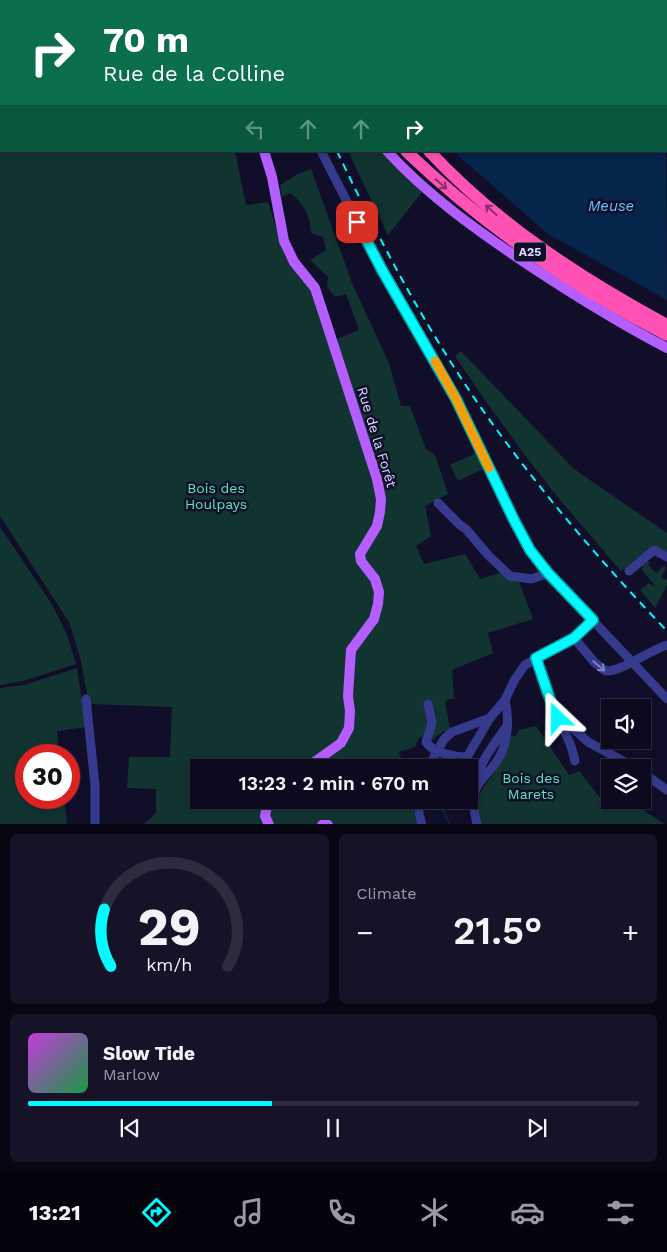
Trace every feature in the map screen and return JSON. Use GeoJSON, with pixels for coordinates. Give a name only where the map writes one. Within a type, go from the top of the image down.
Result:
{"type":"FeatureCollection","features":[{"type":"Feature","properties":{"kind":"highway","name":"A25"},"geometry":{"type":"LineString","coordinates":[[407,152],[460,200],[525,249],[593,294],[667,335]]}},
{"type":"Feature","properties":{"kind":"highway","name":"A25"},"geometry":{"type":"LineString","coordinates":[[430,152],[487,206],[531,242],[597,286],[667,325]]}},
{"type":"Feature","properties":{"kind":"main road","name":"Rue de la Forêt"},"geometry":{"type":"LineString","coordinates":[[264,152],[272,177],[284,241],[294,262],[315,288],[377,479],[381,499],[377,526],[360,554],[361,561],[375,579],[379,592],[374,619],[351,650],[348,696],[350,711],[349,728],[341,743],[319,759]]}},
{"type":"Feature","properties":{"kind":"main road"},"geometry":{"type":"LineString","coordinates":[[388,152],[452,210],[503,248],[566,290],[667,348]]}},
{"type":"Feature","properties":{"kind":"main road"},"geometry":{"type":"LineString","coordinates":[[266,809],[265,816],[269,824]]}},
{"type":"Feature","properties":{"kind":"main road"},"geometry":{"type":"LineString","coordinates":[[322,824],[328,824]]}},
{"type":"Feature","properties":{"kind":"street"},"geometry":{"type":"LineString","coordinates":[[322,152],[382,270],[456,399],[530,550],[548,573],[667,699]]}},
{"type":"Feature","properties":{"kind":"street"},"geometry":{"type":"LineString","coordinates":[[438,503],[460,526],[466,529],[488,555],[510,576],[532,580],[548,573]]}},
{"type":"Feature","properties":{"kind":"street"},"geometry":{"type":"LineString","coordinates":[[629,571],[654,550],[667,557]]}},
{"type":"Feature","properties":{"kind":"street"},"geometry":{"type":"LineString","coordinates":[[428,704],[432,723],[426,742],[428,746],[467,758],[490,718],[505,700],[520,670],[536,658],[574,638],[593,620]]}},
{"type":"Feature","properties":{"kind":"street"},"geometry":{"type":"LineString","coordinates":[[574,638],[595,662],[606,671],[615,670],[657,648],[667,645]]}},
{"type":"Feature","properties":{"kind":"street"},"geometry":{"type":"LineString","coordinates":[[536,658],[552,705],[571,746],[575,761]]}},
{"type":"Feature","properties":{"kind":"street"},"geometry":{"type":"LineString","coordinates":[[86,699],[95,785],[95,824]]}},
{"type":"Feature","properties":{"kind":"street"},"geometry":{"type":"LineString","coordinates":[[477,824],[474,806],[476,788],[496,762],[506,740],[505,700]]}},
{"type":"Feature","properties":{"kind":"street"},"geometry":{"type":"LineString","coordinates":[[557,714],[588,742],[619,759]]}},
{"type":"Feature","properties":{"kind":"street"},"geometry":{"type":"LineString","coordinates":[[432,759],[444,739],[452,732],[490,718]]}},
{"type":"Feature","properties":{"kind":"street"},"geometry":{"type":"LineString","coordinates":[[651,778],[667,790]]}},
{"type":"Feature","properties":{"kind":"street"},"geometry":{"type":"LineString","coordinates":[[418,809],[418,814],[422,824]]}},
{"type":"Feature","properties":{"kind":"green space","name":"Bois des Houlpays"},"geometry":{"type":"Polygon","coordinates":[[[0,152],[235,152],[246,205],[268,202],[285,256],[312,291],[329,342],[359,330],[346,294],[335,297],[327,287],[328,277],[310,260],[326,250],[323,237],[311,233],[308,216],[303,206],[290,193],[282,197],[280,185],[298,174],[311,169],[352,283],[389,363],[401,406],[410,406],[426,449],[435,455],[448,494],[425,506],[431,536],[416,546],[424,564],[465,554],[480,579],[503,572],[519,581],[533,619],[488,633],[493,653],[452,670],[454,699],[449,699],[445,702],[450,728],[431,741],[424,736],[419,738],[415,747],[399,752],[402,759],[190,759],[190,809],[414,809],[417,824],[144,824],[156,813],[156,789],[127,788],[129,757],[170,757],[172,707],[89,704],[80,657],[69,622],[0,516],[0,152]]]}},
{"type":"Feature","properties":{"kind":"green space"},"geometry":{"type":"Polygon","coordinates":[[[348,152],[385,152],[423,191],[388,235],[348,152]]]}},
{"type":"Feature","properties":{"kind":"green space"},"geometry":{"type":"Polygon","coordinates":[[[461,351],[574,469],[667,533],[667,552],[653,545],[621,571],[560,500],[482,396],[455,356],[461,351]]]}},
{"type":"Feature","properties":{"kind":"green space"},"geometry":{"type":"Polygon","coordinates":[[[476,453],[483,469],[458,481],[450,465],[476,453]]]}},
{"type":"Feature","properties":{"kind":"green space"},"geometry":{"type":"Polygon","coordinates":[[[0,527],[53,606],[67,635],[76,664],[23,681],[0,685],[0,527]]]}},
{"type":"Feature","properties":{"kind":"green space"},"geometry":{"type":"Polygon","coordinates":[[[648,561],[650,563],[648,565],[656,573],[664,566],[666,568],[661,577],[667,580],[667,585],[655,608],[640,590],[649,583],[656,587],[641,569],[648,561]]]}},
{"type":"Feature","properties":{"kind":"green space"},"geometry":{"type":"Polygon","coordinates":[[[77,668],[86,727],[57,731],[58,744],[15,744],[15,809],[65,809],[67,824],[0,824],[0,688],[24,685],[77,668]]]}},
{"type":"Feature","properties":{"kind":"green space","name":"Bois des Marets"},"geometry":{"type":"Polygon","coordinates":[[[536,726],[569,775],[579,771],[601,799],[601,809],[641,809],[665,824],[481,824],[480,793],[503,757],[511,736],[516,736],[519,730],[536,726]]]}},
{"type":"Feature","properties":{"kind":"water","name":"Meuse"},"geometry":{"type":"Polygon","coordinates":[[[454,152],[666,152],[667,300],[548,234],[454,152]]]}},
{"type":"Feature","properties":{"kind":"waterway"},"geometry":{"type":"LineString","coordinates":[[442,809],[450,824]]}},
{"type":"Feature","properties":{"kind":"railway"},"geometry":{"type":"LineString","coordinates":[[337,152],[402,279],[438,342],[477,402],[567,520],[667,631]]}},
{"type":"Feature","properties":{"kind":"slow traffic"},"geometry":{"type":"LineString","coordinates":[[435,361],[456,399],[489,468]]}},
{"type":"Feature","properties":{"kind":"route"},"geometry":{"type":"LineString","coordinates":[[357,222],[382,270],[456,399],[530,550],[548,573],[593,620],[574,638],[536,658],[558,718]]}}]}
